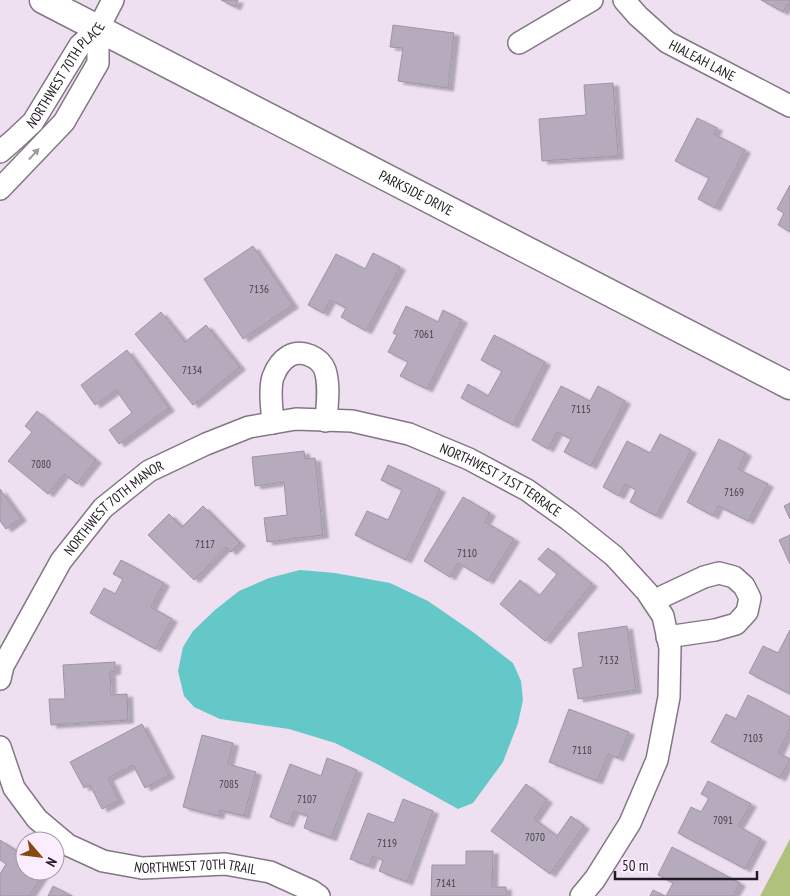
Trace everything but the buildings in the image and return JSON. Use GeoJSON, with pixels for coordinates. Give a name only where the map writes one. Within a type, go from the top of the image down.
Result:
{"type":"FeatureCollection","features":[{"type":"Feature","properties":{"kind":"street","name":"PARKSIDE DRIVE"},"geometry":{"type":"LineString","coordinates":[[42,0],[790,386]]}},
{"type":"Feature","properties":{"kind":"street"},"geometry":{"type":"LineString","coordinates":[[98,29],[114,0]]}},
{"type":"Feature","properties":{"kind":"street"},"geometry":{"type":"LineString","coordinates":[[519,43],[592,0]]}},
{"type":"Feature","properties":{"kind":"street","name":"HIALEAH LANE"},"geometry":{"type":"LineString","coordinates":[[624,0],[638,16],[667,42],[790,106]]}},
{"type":"Feature","properties":{"kind":"street","name":"NORTHWEST 70TH PLACE"},"geometry":{"type":"LineString","coordinates":[[0,152],[33,122],[80,45],[98,29]]}},
{"type":"Feature","properties":{"kind":"street","name":"NORTHWEST 70TH PLACE"},"geometry":{"type":"LineString","coordinates":[[0,190],[64,122],[98,62],[98,29]]}},
{"type":"Feature","properties":{"kind":"street"},"geometry":{"type":"LineString","coordinates":[[273,423],[271,395],[273,378],[280,363],[290,355],[300,353],[310,355],[318,360],[324,369],[327,382],[326,420]]}},
{"type":"Feature","properties":{"kind":"street","name":"NORTHWEST 71ST TERRACE"},"geometry":{"type":"LineString","coordinates":[[296,419],[352,421],[408,434],[469,459],[527,490],[569,520],[614,556],[647,592],[658,609]]}},
{"type":"Feature","properties":{"kind":"street","name":"NORTHWEST 70TH MANOR"},"geometry":{"type":"LineString","coordinates":[[0,679],[3,666],[61,561],[103,508],[149,471],[206,444],[249,427],[296,419]]}},
{"type":"Feature","properties":{"kind":"street"},"geometry":{"type":"LineString","coordinates":[[581,896],[595,879],[630,823],[657,760],[670,697],[670,648],[658,609],[704,577],[719,573],[734,576],[744,586],[750,598],[747,612],[736,624],[714,630],[667,637]]}},
{"type":"Feature","properties":{"kind":"street","name":"NORTHWEST 70TH TRAIL"},"geometry":{"type":"LineString","coordinates":[[0,747],[14,788],[37,819],[68,845],[103,861],[142,868],[225,864],[270,872],[319,896]]}},
{"type":"Feature","properties":{"kind":"shaded area"},"geometry":{"type":"Polygon","coordinates":[[[300,570],[335,573],[390,583],[428,601],[513,663],[521,681],[523,700],[518,723],[503,762],[473,803],[458,809],[335,743],[289,729],[220,719],[194,707],[184,696],[178,671],[183,647],[193,631],[239,591],[269,578],[300,570]]]}},
{"type":"Feature","properties":{"kind":"shaded area"},"geometry":{"type":"Polygon","coordinates":[[[790,839],[790,896],[760,896],[790,839]]]}}]}
